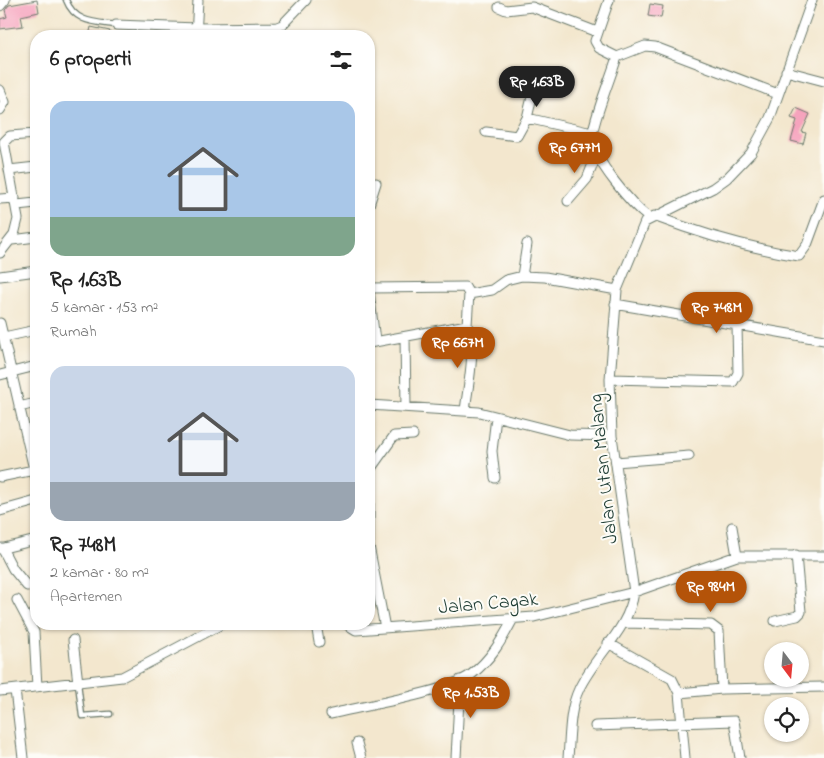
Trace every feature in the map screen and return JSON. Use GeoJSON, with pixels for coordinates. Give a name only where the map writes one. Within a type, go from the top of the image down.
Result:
{"type":"FeatureCollection","features":[{"type":"Feature","properties":{"kind":"street"},"geometry":{"type":"LineString","coordinates":[[0,6],[5,0]]}},
{"type":"Feature","properties":{"kind":"street"},"geometry":{"type":"LineString","coordinates":[[197,30],[198,0]]}},
{"type":"Feature","properties":{"kind":"street"},"geometry":{"type":"LineString","coordinates":[[229,30],[277,27],[282,25],[306,0]]}},
{"type":"Feature","properties":{"kind":"street"},"geometry":{"type":"LineString","coordinates":[[610,0],[595,41],[597,46],[617,57]]}},
{"type":"Feature","properties":{"kind":"street"},"geometry":{"type":"LineString","coordinates":[[652,217],[698,197],[727,178],[740,166],[762,137],[812,0]]}},
{"type":"Feature","properties":{"kind":"street"},"geometry":{"type":"LineString","coordinates":[[499,7],[506,10],[532,7],[597,32]]}},
{"type":"Feature","properties":{"kind":"street"},"geometry":{"type":"LineString","coordinates":[[116,25],[142,30]]}},
{"type":"Feature","properties":{"kind":"street"},"geometry":{"type":"LineString","coordinates":[[617,57],[645,46],[656,47],[778,94]]}},
{"type":"Feature","properties":{"kind":"street"},"geometry":{"type":"LineString","coordinates":[[617,57],[592,133],[597,154],[622,192],[636,208],[652,217],[728,241],[799,256],[807,245],[824,199]]}},
{"type":"Feature","properties":{"kind":"street"},"geometry":{"type":"LineString","coordinates":[[786,70],[824,81]]}},
{"type":"Feature","properties":{"kind":"street"},"geometry":{"type":"LineString","coordinates":[[0,90],[5,102],[0,110]]}},
{"type":"Feature","properties":{"kind":"street"},"geometry":{"type":"LineString","coordinates":[[486,132],[518,136],[527,118],[532,97]]}},
{"type":"Feature","properties":{"kind":"street"},"geometry":{"type":"LineString","coordinates":[[527,118],[592,133]]}},
{"type":"Feature","properties":{"kind":"street"},"geometry":{"type":"LineString","coordinates":[[0,253],[12,240],[18,225],[16,202],[5,140],[10,136],[30,134]]}},
{"type":"Feature","properties":{"kind":"street"},"geometry":{"type":"LineString","coordinates":[[568,201],[587,179],[597,154]]}},
{"type":"Feature","properties":{"kind":"street"},"geometry":{"type":"LineString","coordinates":[[9,170],[30,168]]}},
{"type":"Feature","properties":{"kind":"street"},"geometry":{"type":"LineString","coordinates":[[0,198],[30,203]]}},
{"type":"Feature","properties":{"kind":"street","name":"Jalan Utan Malang"},"geometry":{"type":"LineString","coordinates":[[634,592],[612,436],[610,380],[617,290],[638,233],[652,217]]}},
{"type":"Feature","properties":{"kind":"street"},"geometry":{"type":"LineString","coordinates":[[12,240],[30,238]]}},
{"type":"Feature","properties":{"kind":"street"},"geometry":{"type":"LineString","coordinates":[[522,276],[527,244]]}},
{"type":"Feature","properties":{"kind":"street"},"geometry":{"type":"LineString","coordinates":[[0,276],[30,272]]}},
{"type":"Feature","properties":{"kind":"street"},"geometry":{"type":"LineString","coordinates":[[469,294],[492,290],[506,280],[522,276],[545,277],[617,290]]}},
{"type":"Feature","properties":{"kind":"street"},"geometry":{"type":"LineString","coordinates":[[375,290],[464,287],[469,294],[467,325],[471,336],[465,411]]}},
{"type":"Feature","properties":{"kind":"street"},"geometry":{"type":"LineString","coordinates":[[615,304],[824,340]]}},
{"type":"Feature","properties":{"kind":"street"},"geometry":{"type":"LineString","coordinates":[[0,323],[19,407],[30,435]]}},
{"type":"Feature","properties":{"kind":"street"},"geometry":{"type":"LineString","coordinates":[[375,342],[467,325]]}},
{"type":"Feature","properties":{"kind":"street"},"geometry":{"type":"LineString","coordinates":[[610,380],[733,382],[738,373],[737,325]]}},
{"type":"Feature","properties":{"kind":"street"},"geometry":{"type":"LineString","coordinates":[[4,338],[30,332]]}},
{"type":"Feature","properties":{"kind":"street"},"geometry":{"type":"LineString","coordinates":[[405,337],[406,408]]}},
{"type":"Feature","properties":{"kind":"street"},"geometry":{"type":"LineString","coordinates":[[0,375],[30,367]]}},
{"type":"Feature","properties":{"kind":"street"},"geometry":{"type":"LineString","coordinates":[[19,407],[30,404]]}},
{"type":"Feature","properties":{"kind":"street"},"geometry":{"type":"LineString","coordinates":[[375,405],[465,411],[570,435],[612,436]]}},
{"type":"Feature","properties":{"kind":"street"},"geometry":{"type":"LineString","coordinates":[[495,478],[492,451],[496,417]]}},
{"type":"Feature","properties":{"kind":"street"},"geometry":{"type":"LineString","coordinates":[[375,463],[394,436],[413,435]]}},
{"type":"Feature","properties":{"kind":"street"},"geometry":{"type":"LineString","coordinates":[[616,462],[689,456]]}},
{"type":"Feature","properties":{"kind":"street"},"geometry":{"type":"LineString","coordinates":[[0,478],[30,475]]}},
{"type":"Feature","properties":{"kind":"street"},"geometry":{"type":"LineString","coordinates":[[0,511],[30,504]]}},
{"type":"Feature","properties":{"kind":"street"},"geometry":{"type":"LineString","coordinates":[[732,527],[737,556]]}},
{"type":"Feature","properties":{"kind":"street"},"geometry":{"type":"LineString","coordinates":[[27,586],[13,569],[1,549],[30,541]]}},
{"type":"Feature","properties":{"kind":"street"},"geometry":{"type":"LineString","coordinates":[[775,621],[797,616],[801,612],[796,555]]}},
{"type":"Feature","properties":{"kind":"street","name":"Jalan Cagak"},"geometry":{"type":"LineString","coordinates":[[375,629],[534,618],[634,592],[737,556],[824,556]]}},
{"type":"Feature","properties":{"kind":"street"},"geometry":{"type":"LineString","coordinates":[[375,576],[385,628]]}},
{"type":"Feature","properties":{"kind":"street"},"geometry":{"type":"LineString","coordinates":[[568,758],[570,722],[578,691],[608,643],[624,623],[629,614],[634,592]]}},
{"type":"Feature","properties":{"kind":"street"},"geometry":{"type":"LineString","coordinates":[[17,600],[30,624]]}},
{"type":"Feature","properties":{"kind":"street"},"geometry":{"type":"LineString","coordinates":[[331,714],[419,693],[470,676],[500,644],[513,619]]}},
{"type":"Feature","properties":{"kind":"street"},"geometry":{"type":"LineString","coordinates":[[624,623],[711,625],[716,627],[720,630],[722,689]]}},
{"type":"Feature","properties":{"kind":"street"},"geometry":{"type":"LineString","coordinates":[[33,630],[37,687]]}},
{"type":"Feature","properties":{"kind":"street"},"geometry":{"type":"LineString","coordinates":[[0,691],[112,679],[130,673],[209,630]]}},
{"type":"Feature","properties":{"kind":"street"},"geometry":{"type":"LineString","coordinates":[[317,630],[318,642]]}},
{"type":"Feature","properties":{"kind":"street"},"geometry":{"type":"LineString","coordinates":[[73,640],[78,683]]}},
{"type":"Feature","properties":{"kind":"street"},"geometry":{"type":"LineString","coordinates":[[608,643],[672,679],[679,693],[685,758]]}},
{"type":"Feature","properties":{"kind":"street"},"geometry":{"type":"LineString","coordinates":[[456,758],[460,680]]}},
{"type":"Feature","properties":{"kind":"street"},"geometry":{"type":"LineString","coordinates":[[679,693],[722,689],[824,687]]}},
{"type":"Feature","properties":{"kind":"street"},"geometry":{"type":"LineString","coordinates":[[15,690],[22,758]]}},
{"type":"Feature","properties":{"kind":"street"},"geometry":{"type":"LineString","coordinates":[[595,726],[734,721],[740,758]]}},
{"type":"Feature","properties":{"kind":"street"},"geometry":{"type":"LineString","coordinates":[[357,743],[361,758]]}},
{"type":"Feature","properties":{"kind":"lane"},"geometry":{"type":"LineString","coordinates":[[66,0],[69,8],[83,20],[116,25]]}},
{"type":"Feature","properties":{"kind":"lane"},"geometry":{"type":"LineString","coordinates":[[78,683],[82,716],[110,714]]}},
{"type":"Feature","properties":{"kind":"building"},"geometry":{"type":"Polygon","coordinates":[[[37,0],[39,12],[21,16],[23,26],[0,29],[0,19],[7,17],[5,10],[9,5],[37,0]]]}},
{"type":"Feature","properties":{"kind":"building"},"geometry":{"type":"Polygon","coordinates":[[[650,4],[663,6],[661,18],[648,16],[650,4]]]}},
{"type":"Feature","properties":{"kind":"building"},"geometry":{"type":"Polygon","coordinates":[[[91,27],[105,30],[90,30],[91,27]]]}},
{"type":"Feature","properties":{"kind":"building"},"geometry":{"type":"Polygon","coordinates":[[[796,108],[810,114],[802,132],[806,133],[803,144],[791,141],[797,120],[791,118],[796,108]]]}}]}
